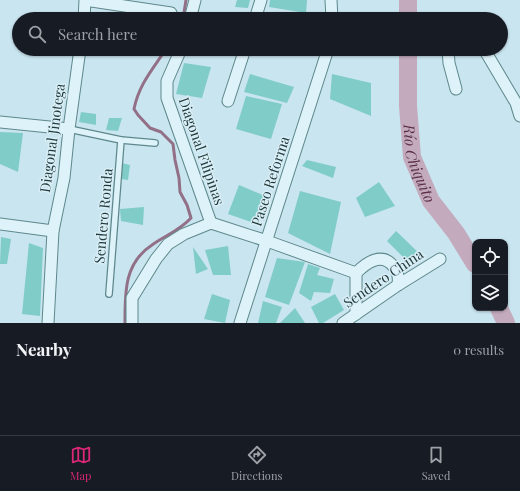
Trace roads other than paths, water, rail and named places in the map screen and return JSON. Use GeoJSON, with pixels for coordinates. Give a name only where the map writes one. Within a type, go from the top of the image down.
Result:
{"type":"FeatureCollection","features":[{"type":"Feature","properties":{"kind":"street"},"geometry":{"type":"LineString","coordinates":[[84,12],[85,0],[164,12]]}},
{"type":"Feature","properties":{"kind":"street"},"geometry":{"type":"LineString","coordinates":[[192,12],[195,0]]}},
{"type":"Feature","properties":{"kind":"street"},"geometry":{"type":"LineString","coordinates":[[257,12],[261,0]]}},
{"type":"Feature","properties":{"kind":"street"},"geometry":{"type":"LineString","coordinates":[[333,12],[334,0]]}},
{"type":"Feature","properties":{"kind":"street","name":"Diagonal Jinotega"},"geometry":{"type":"LineString","coordinates":[[48,323],[53,231],[64,178],[79,56]]}},
{"type":"Feature","properties":{"kind":"street","name":"Diagonal Filipinas"},"geometry":{"type":"LineString","coordinates":[[132,323],[132,298],[156,258],[168,244],[184,234],[211,223],[167,98],[167,81],[178,56]]}},
{"type":"Feature","properties":{"kind":"street"},"geometry":{"type":"LineString","coordinates":[[228,101],[243,56]]}},
{"type":"Feature","properties":{"kind":"street","name":"Paseo Reforma"},"geometry":{"type":"LineString","coordinates":[[240,323],[326,56]]}},
{"type":"Feature","properties":{"kind":"street"},"geometry":{"type":"LineString","coordinates":[[448,56],[456,90]]}},
{"type":"Feature","properties":{"kind":"street"},"geometry":{"type":"LineString","coordinates":[[488,56],[516,103],[520,116]]}},
{"type":"Feature","properties":{"kind":"street"},"geometry":{"type":"LineString","coordinates":[[0,122],[69,129]]}},
{"type":"Feature","properties":{"kind":"street"},"geometry":{"type":"LineString","coordinates":[[211,223],[356,273]]}},
{"type":"Feature","properties":{"kind":"street"},"geometry":{"type":"LineString","coordinates":[[0,224],[53,231]]}},
{"type":"Feature","properties":{"kind":"street"},"geometry":{"type":"LineString","coordinates":[[356,314],[356,273],[363,266],[371,261],[380,259],[386,260],[392,264],[399,276],[398,285]]}},
{"type":"Feature","properties":{"kind":"street","name":"Sendero China"},"geometry":{"type":"LineString","coordinates":[[344,323],[398,285],[440,259]]}},
{"type":"Feature","properties":{"kind":"lane"},"geometry":{"type":"LineString","coordinates":[[69,129],[121,140],[155,143]]}},
{"type":"Feature","properties":{"kind":"lane","name":"Sendero Ronda"},"geometry":{"type":"LineString","coordinates":[[109,294],[121,140]]}},
{"type":"Feature","properties":{"kind":"waterway"},"geometry":{"type":"LineString","coordinates":[[184,12],[186,0]]}},
{"type":"Feature","properties":{"kind":"waterway","name":"Río Chiquito"},"geometry":{"type":"LineString","coordinates":[[408,0],[408,12]]}},
{"type":"Feature","properties":{"kind":"waterway"},"geometry":{"type":"LineString","coordinates":[[125,323],[126,290],[131,270],[136,261],[143,252],[177,230],[191,218],[187,205],[180,192],[173,144],[161,132],[150,128],[134,109],[143,84],[161,56]]}},
{"type":"Feature","properties":{"kind":"waterway","name":"Río Chiquito"},"geometry":{"type":"LineString","coordinates":[[408,56],[408,106],[412,157],[431,201],[456,233],[472,259]]}},
{"type":"Feature","properties":{"kind":"waterway","name":"Río Chiquito"},"geometry":{"type":"LineString","coordinates":[[500,311],[506,323]]}}]}
